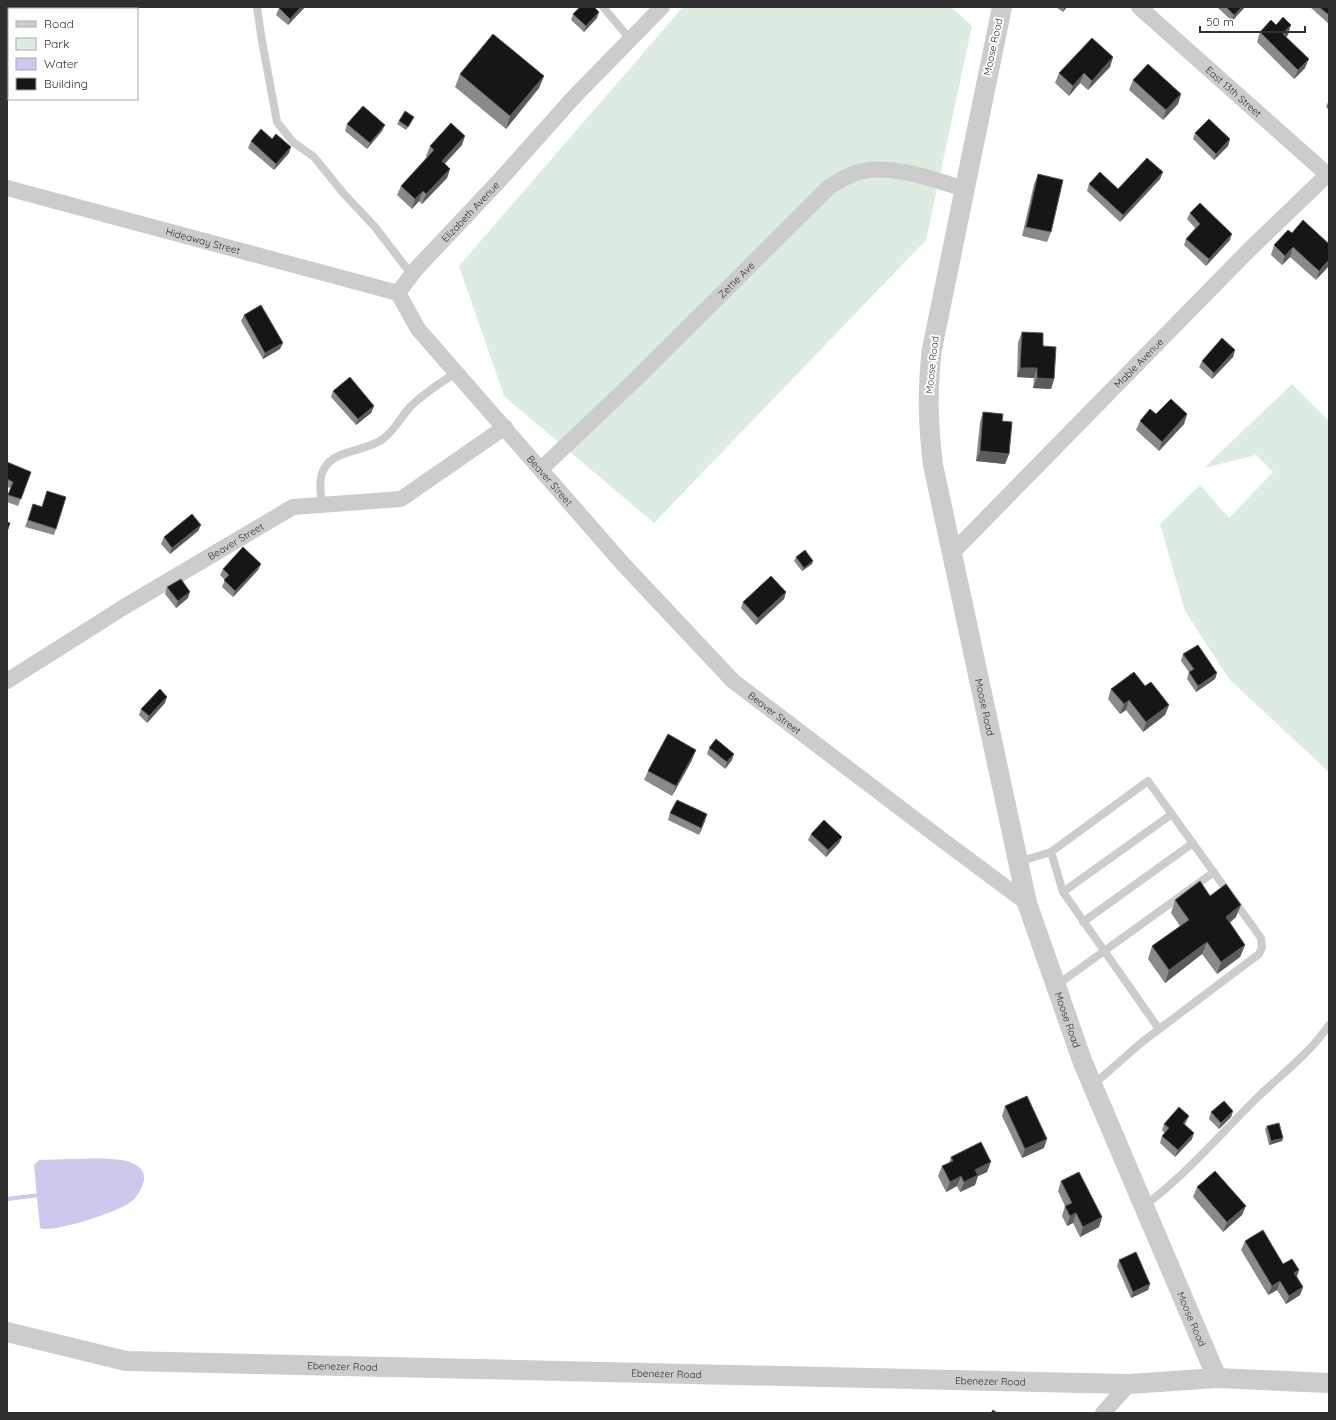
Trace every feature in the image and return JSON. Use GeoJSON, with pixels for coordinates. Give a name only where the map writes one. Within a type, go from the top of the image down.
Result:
{"type":"FeatureCollection","features":[{"type":"Feature","properties":{"kind":"street","name":"Elizabeth Avenue"},"geometry":{"type":"LineString","coordinates":[[398,293],[411,274],[499,181],[574,98],[662,7]]}},
{"type":"Feature","properties":{"kind":"street","name":"Moose Road"},"geometry":{"type":"LineString","coordinates":[[1002,7],[932,349],[928,388],[929,426],[933,465],[1027,903],[1092,1085],[1217,1378]]}},
{"type":"Feature","properties":{"kind":"street","name":"East 13th Street"},"geometry":{"type":"LineString","coordinates":[[1139,7],[1328,174]]}},
{"type":"Feature","properties":{"kind":"street","name":"Zettie Ave"},"geometry":{"type":"LineString","coordinates":[[541,469],[635,380],[829,187],[854,174],[879,169],[923,176],[964,188]]}},
{"type":"Feature","properties":{"kind":"street","name":"Mable Avenue"},"geometry":{"type":"LineString","coordinates":[[951,554],[1238,261],[1328,174]]}},
{"type":"Feature","properties":{"kind":"street","name":"Hideaway Street"},"geometry":{"type":"LineString","coordinates":[[7,188],[398,293]]}},
{"type":"Feature","properties":{"kind":"street"},"geometry":{"type":"LineString","coordinates":[[398,293],[418,329],[505,427]]}},
{"type":"Feature","properties":{"kind":"street","name":"Beaver Street"},"geometry":{"type":"LineString","coordinates":[[7,681],[124,607],[293,507],[401,499],[505,427],[623,564],[733,681],[1027,903]]}},
{"type":"Feature","properties":{"kind":"street","name":"Ebenezer Road"},"geometry":{"type":"LineString","coordinates":[[7,1332],[126,1361],[1129,1384],[1217,1378],[1329,1383]]}},
{"type":"Feature","properties":{"kind":"street"},"geometry":{"type":"LineString","coordinates":[[1103,1413],[1129,1384]]}},
{"type":"Feature","properties":{"kind":"lane"},"geometry":{"type":"LineString","coordinates":[[257,7],[277,122],[293,142],[314,157],[344,194],[375,227],[411,274]]}},
{"type":"Feature","properties":{"kind":"lane"},"geometry":{"type":"LineString","coordinates":[[603,7],[630,39]]}},
{"type":"Feature","properties":{"kind":"lane"},"geometry":{"type":"LineString","coordinates":[[322,505],[320,485],[324,469],[332,460],[344,454],[368,447],[383,439],[422,395],[456,372]]}},
{"type":"Feature","properties":{"kind":"lane"},"geometry":{"type":"LineString","coordinates":[[1018,862],[1051,852],[1148,782],[1261,938],[1262,947],[1259,954],[1159,1029],[1092,1085]]}},
{"type":"Feature","properties":{"kind":"lane"},"geometry":{"type":"LineString","coordinates":[[1063,892],[1172,814]]}},
{"type":"Feature","properties":{"kind":"lane"},"geometry":{"type":"LineString","coordinates":[[1082,922],[1193,844]]}},
{"type":"Feature","properties":{"kind":"lane"},"geometry":{"type":"LineString","coordinates":[[1051,852],[1063,892],[1082,922],[1159,1029]]}},
{"type":"Feature","properties":{"kind":"lane"},"geometry":{"type":"LineString","coordinates":[[1056,985],[1214,872]]}},
{"type":"Feature","properties":{"kind":"lane"},"geometry":{"type":"LineString","coordinates":[[1144,1206],[1187,1169],[1258,1096],[1318,1041],[1329,1025]]}},
{"type":"Feature","properties":{"kind":"green space"},"geometry":{"type":"Polygon","coordinates":[[[683,7],[951,7],[972,26],[926,240],[654,523],[504,396],[459,266],[683,7]]]}},
{"type":"Feature","properties":{"kind":"green space"},"geometry":{"type":"Polygon","coordinates":[[[1292,384],[1329,421],[1329,772],[1229,679],[1185,611],[1160,524],[1200,485],[1229,518],[1273,472],[1256,455],[1204,468],[1292,384]]]}},
{"type":"Feature","properties":{"kind":"water"},"geometry":{"type":"Polygon","coordinates":[[[114,1159],[130,1162],[138,1166],[143,1171],[144,1180],[142,1186],[132,1201],[101,1216],[58,1228],[40,1228],[34,1165],[39,1160],[114,1159]]]}},
{"type":"Feature","properties":{"kind":"building"},"geometry":{"type":"Polygon","coordinates":[[[301,7],[290,19],[279,8],[301,7]]]}},
{"type":"Feature","properties":{"kind":"building"},"geometry":{"type":"Polygon","coordinates":[[[580,7],[594,7],[599,12],[586,26],[573,14],[580,7]]]}},
{"type":"Feature","properties":{"kind":"building"},"geometry":{"type":"Polygon","coordinates":[[[1226,7],[1242,7],[1234,15],[1226,7]]]}},
{"type":"Feature","properties":{"kind":"building"},"geometry":{"type":"Polygon","coordinates":[[[1319,7],[1329,7],[1329,15],[1319,7]]]}},
{"type":"Feature","properties":{"kind":"building"},"geometry":{"type":"Polygon","coordinates":[[[1283,17],[1291,25],[1283,34],[1309,59],[1298,70],[1260,32],[1271,20],[1276,25],[1283,17]]]}},
{"type":"Feature","properties":{"kind":"building"},"geometry":{"type":"Polygon","coordinates":[[[493,34],[544,76],[510,116],[460,74],[493,34]]]}},
{"type":"Feature","properties":{"kind":"building"},"geometry":{"type":"Polygon","coordinates":[[[1092,38],[1113,57],[1092,81],[1084,73],[1073,86],[1059,73],[1092,38]]]}},
{"type":"Feature","properties":{"kind":"building"},"geometry":{"type":"Polygon","coordinates":[[[1148,64],[1181,94],[1166,110],[1133,80],[1148,64]]]}},
{"type":"Feature","properties":{"kind":"building"},"geometry":{"type":"Polygon","coordinates":[[[363,106],[385,125],[370,143],[347,124],[363,106]]]}},
{"type":"Feature","properties":{"kind":"building"},"geometry":{"type":"Polygon","coordinates":[[[405,111],[414,117],[408,127],[399,121],[405,111]]]}},
{"type":"Feature","properties":{"kind":"building"},"geometry":{"type":"Polygon","coordinates":[[[1209,119],[1230,139],[1216,154],[1195,133],[1209,119]]]}},
{"type":"Feature","properties":{"kind":"building"},"geometry":{"type":"Polygon","coordinates":[[[451,123],[465,136],[442,161],[450,169],[426,194],[423,191],[415,199],[401,186],[434,150],[430,146],[451,123]]]}},
{"type":"Feature","properties":{"kind":"building"},"geometry":{"type":"Polygon","coordinates":[[[261,129],[272,139],[276,134],[291,147],[276,164],[251,141],[261,129]]]}},
{"type":"Feature","properties":{"kind":"building"},"geometry":{"type":"Polygon","coordinates":[[[1147,158],[1163,172],[1123,215],[1089,184],[1100,172],[1118,189],[1147,158]]]}},
{"type":"Feature","properties":{"kind":"building"},"geometry":{"type":"Polygon","coordinates":[[[1038,174],[1063,180],[1051,232],[1026,227],[1038,174]]]}},
{"type":"Feature","properties":{"kind":"building"},"geometry":{"type":"Polygon","coordinates":[[[1200,203],[1232,234],[1209,259],[1186,239],[1200,224],[1190,213],[1200,203]]]}},
{"type":"Feature","properties":{"kind":"building"},"geometry":{"type":"Polygon","coordinates":[[[1303,220],[1329,244],[1329,260],[1319,271],[1293,247],[1285,256],[1274,245],[1288,230],[1292,233],[1303,220]]]}},
{"type":"Feature","properties":{"kind":"building"},"geometry":{"type":"Polygon","coordinates":[[[261,305],[283,343],[265,353],[244,315],[261,305]]]}},
{"type":"Feature","properties":{"kind":"building"},"geometry":{"type":"Polygon","coordinates":[[[1022,332],[1043,333],[1043,346],[1056,347],[1054,379],[1037,378],[1037,368],[1020,368],[1022,332]]]}},
{"type":"Feature","properties":{"kind":"building"},"geometry":{"type":"Polygon","coordinates":[[[1222,338],[1235,350],[1214,373],[1202,361],[1222,338]]]}},
{"type":"Feature","properties":{"kind":"building"},"geometry":{"type":"Polygon","coordinates":[[[350,377],[374,406],[358,419],[333,391],[350,377]]]}},
{"type":"Feature","properties":{"kind":"building"},"geometry":{"type":"Polygon","coordinates":[[[1171,399],[1187,414],[1162,442],[1140,421],[1150,409],[1156,414],[1171,399]]]}},
{"type":"Feature","properties":{"kind":"building"},"geometry":{"type":"Polygon","coordinates":[[[983,412],[1003,414],[1002,421],[1012,422],[1009,454],[980,451],[983,412]]]}},
{"type":"Feature","properties":{"kind":"building"},"geometry":{"type":"Polygon","coordinates":[[[7,462],[31,472],[21,499],[8,495],[13,482],[7,479],[7,462]]]}},
{"type":"Feature","properties":{"kind":"building"},"geometry":{"type":"Polygon","coordinates":[[[47,491],[66,497],[56,529],[28,520],[33,504],[42,507],[47,491]]]}},
{"type":"Feature","properties":{"kind":"building"},"geometry":{"type":"Polygon","coordinates":[[[192,514],[201,525],[172,548],[164,537],[192,514]]]}},
{"type":"Feature","properties":{"kind":"building"},"geometry":{"type":"Polygon","coordinates":[[[7,522],[10,523],[7,532],[7,522]]]}},
{"type":"Feature","properties":{"kind":"building"},"geometry":{"type":"Polygon","coordinates":[[[243,547],[261,564],[235,591],[224,580],[229,575],[223,569],[243,547]]]}},
{"type":"Feature","properties":{"kind":"building"},"geometry":{"type":"Polygon","coordinates":[[[805,550],[813,561],[804,568],[796,557],[805,550]]]}},
{"type":"Feature","properties":{"kind":"building"},"geometry":{"type":"Polygon","coordinates":[[[771,576],[786,592],[758,618],[743,602],[771,576]]]}},
{"type":"Feature","properties":{"kind":"building"},"geometry":{"type":"Polygon","coordinates":[[[181,579],[190,592],[178,601],[167,587],[181,579]]]}},
{"type":"Feature","properties":{"kind":"building"},"geometry":{"type":"Polygon","coordinates":[[[1198,645],[1217,673],[1198,686],[1189,672],[1194,669],[1183,654],[1198,645]]]}},
{"type":"Feature","properties":{"kind":"building"},"geometry":{"type":"Polygon","coordinates":[[[1134,672],[1145,686],[1151,682],[1169,705],[1146,722],[1129,700],[1124,704],[1111,689],[1134,672]]]}},
{"type":"Feature","properties":{"kind":"building"},"geometry":{"type":"Polygon","coordinates":[[[160,689],[167,697],[149,716],[141,709],[160,689]]]}},
{"type":"Feature","properties":{"kind":"building"},"geometry":{"type":"Polygon","coordinates":[[[668,734],[696,750],[676,786],[648,771],[668,734]]]}},
{"type":"Feature","properties":{"kind":"building"},"geometry":{"type":"Polygon","coordinates":[[[716,739],[734,754],[727,762],[709,748],[716,739]]]}},
{"type":"Feature","properties":{"kind":"building"},"geometry":{"type":"Polygon","coordinates":[[[677,800],[707,814],[701,828],[670,813],[677,800]]]}},
{"type":"Feature","properties":{"kind":"building"},"geometry":{"type":"Polygon","coordinates":[[[824,820],[842,837],[828,850],[811,834],[824,820]]]}},
{"type":"Feature","properties":{"kind":"building"},"geometry":{"type":"Polygon","coordinates":[[[1200,881],[1210,896],[1226,884],[1241,905],[1226,917],[1245,945],[1221,962],[1207,942],[1169,970],[1152,946],[1189,920],[1175,900],[1200,881]]]}},
{"type":"Feature","properties":{"kind":"building"},"geometry":{"type":"Polygon","coordinates":[[[1027,1096],[1047,1139],[1025,1149],[1005,1106],[1027,1096]]]}},
{"type":"Feature","properties":{"kind":"building"},"geometry":{"type":"Polygon","coordinates":[[[1224,1101],[1233,1111],[1221,1123],[1211,1112],[1224,1101]]]}},
{"type":"Feature","properties":{"kind":"building"},"geometry":{"type":"Polygon","coordinates":[[[1179,1107],[1189,1116],[1183,1123],[1194,1133],[1178,1150],[1162,1136],[1169,1128],[1164,1124],[1179,1107]]]}},
{"type":"Feature","properties":{"kind":"building"},"geometry":{"type":"Polygon","coordinates":[[[1279,1123],[1283,1138],[1271,1141],[1267,1126],[1279,1123]]]}},
{"type":"Feature","properties":{"kind":"building"},"geometry":{"type":"Polygon","coordinates":[[[981,1142],[991,1162],[975,1170],[978,1175],[964,1182],[961,1176],[950,1182],[942,1166],[953,1161],[951,1157],[981,1142]]]}},
{"type":"Feature","properties":{"kind":"building"},"geometry":{"type":"Polygon","coordinates":[[[1215,1171],[1246,1206],[1227,1222],[1197,1187],[1215,1171]]]}},
{"type":"Feature","properties":{"kind":"building"},"geometry":{"type":"Polygon","coordinates":[[[1079,1172],[1102,1217],[1083,1227],[1076,1213],[1070,1216],[1065,1206],[1072,1203],[1061,1181],[1079,1172]]]}},
{"type":"Feature","properties":{"kind":"building"},"geometry":{"type":"Polygon","coordinates":[[[1263,1230],[1283,1264],[1292,1259],[1299,1270],[1294,1273],[1303,1287],[1289,1296],[1280,1281],[1272,1286],[1245,1241],[1263,1230]]]}},
{"type":"Feature","properties":{"kind":"building"},"geometry":{"type":"Polygon","coordinates":[[[1136,1252],[1150,1284],[1133,1292],[1119,1260],[1136,1252]]]}},
{"type":"Feature","properties":{"kind":"waterway"},"geometry":{"type":"LineString","coordinates":[[7,1199],[40,1195]]}}]}
